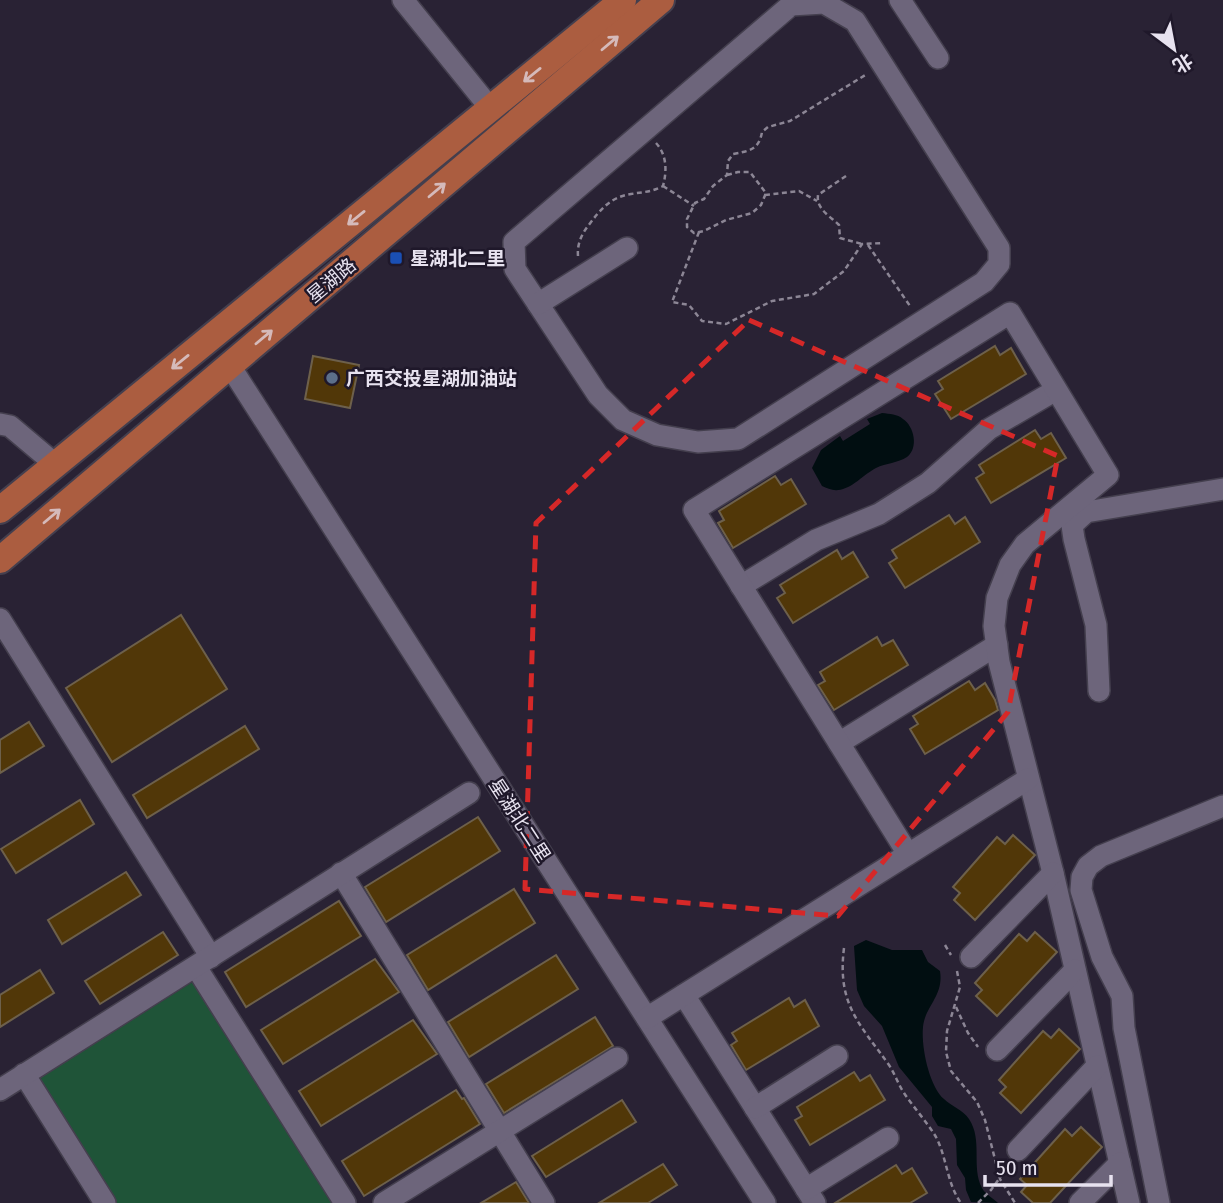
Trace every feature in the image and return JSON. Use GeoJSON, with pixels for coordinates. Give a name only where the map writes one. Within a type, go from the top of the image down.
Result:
{"type":"FeatureCollection","features":[{"type":"Feature","properties":{"kind":"main road","name":"星湖路"},"geometry":{"type":"LineString","coordinates":[[0,510],[623,0]]}},
{"type":"Feature","properties":{"kind":"main road","name":"星湖路"},"geometry":{"type":"LineString","coordinates":[[0,560],[661,0]]}},
{"type":"Feature","properties":{"kind":"street"},"geometry":{"type":"LineString","coordinates":[[403,0],[491,109]]}},
{"type":"Feature","properties":{"kind":"street"},"geometry":{"type":"LineString","coordinates":[[900,0],[938,58]]}},
{"type":"Feature","properties":{"kind":"street"},"geometry":{"type":"LineString","coordinates":[[824,3],[855,21],[999,248],[999,264],[984,282],[738,439],[698,442],[657,435],[623,420],[598,396],[538,304],[515,269],[514,242],[791,5],[824,3]]}},
{"type":"Feature","properties":{"kind":"street"},"geometry":{"type":"LineString","coordinates":[[538,304],[627,248]]}},
{"type":"Feature","properties":{"kind":"street"},"geometry":{"type":"LineString","coordinates":[[908,854],[694,510],[1010,313],[1108,475],[1025,544],[1010,565],[997,598],[994,626],[1129,1203]]}},
{"type":"Feature","properties":{"kind":"street","name":"星湖北二里"},"geometry":{"type":"LineString","coordinates":[[230,366],[765,1203]]}},
{"type":"Feature","properties":{"kind":"street"},"geometry":{"type":"LineString","coordinates":[[741,586],[816,540],[879,514],[928,483],[989,429],[1056,390]]}},
{"type":"Feature","properties":{"kind":"street"},"geometry":{"type":"LineString","coordinates":[[0,424],[10,426],[55,464]]}},
{"type":"Feature","properties":{"kind":"street"},"geometry":{"type":"LineString","coordinates":[[1099,691],[1096,625],[1072,525],[1086,512],[1223,489]]}},
{"type":"Feature","properties":{"kind":"street"},"geometry":{"type":"LineString","coordinates":[[0,619],[345,1203]]}},
{"type":"Feature","properties":{"kind":"street"},"geometry":{"type":"LineString","coordinates":[[839,743],[997,645]]}},
{"type":"Feature","properties":{"kind":"street"},"geometry":{"type":"LineString","coordinates":[[647,1018],[1028,779]]}},
{"type":"Feature","properties":{"kind":"street"},"geometry":{"type":"LineString","coordinates":[[0,1090],[469,793]]}},
{"type":"Feature","properties":{"kind":"street"},"geometry":{"type":"LineString","coordinates":[[1159,1203],[1124,1028],[1122,996],[1102,957],[1081,890],[1082,877],[1088,866],[1101,856],[1223,806]]}},
{"type":"Feature","properties":{"kind":"street"},"geometry":{"type":"LineString","coordinates":[[341,873],[544,1203]]}},
{"type":"Feature","properties":{"kind":"street"},"geometry":{"type":"LineString","coordinates":[[961,962],[1053,873]]}},
{"type":"Feature","properties":{"kind":"street"},"geometry":{"type":"LineString","coordinates":[[997,1050],[1075,970]]}},
{"type":"Feature","properties":{"kind":"street"},"geometry":{"type":"LineString","coordinates":[[684,995],[811,1196],[888,1138]]}},
{"type":"Feature","properties":{"kind":"street"},"geometry":{"type":"LineString","coordinates":[[755,1108],[837,1056]]}},
{"type":"Feature","properties":{"kind":"street"},"geometry":{"type":"LineString","coordinates":[[384,1203],[617,1058]]}},
{"type":"Feature","properties":{"kind":"street"},"geometry":{"type":"LineString","coordinates":[[1018,1150],[1097,1066]]}},
{"type":"Feature","properties":{"kind":"street"},"geometry":{"type":"LineString","coordinates":[[24,1074],[105,1203]]}},
{"type":"Feature","properties":{"kind":"street"},"geometry":{"type":"LineString","coordinates":[[1080,1203],[1120,1163]]}},
{"type":"Feature","properties":{"kind":"path"},"geometry":{"type":"LineString","coordinates":[[727,176],[728,161],[733,154],[755,148],[760,142],[762,132],[768,127],[790,121],[870,72]]}},
{"type":"Feature","properties":{"kind":"path"},"geometry":{"type":"LineString","coordinates":[[643,131],[662,150],[666,163],[663,186]]}},
{"type":"Feature","properties":{"kind":"path"},"geometry":{"type":"LineString","coordinates":[[738,172],[751,172],[761,183],[765,195],[761,205],[752,213],[694,233],[687,227],[687,219],[694,206],[704,200],[713,186],[727,176],[738,172]]}},
{"type":"Feature","properties":{"kind":"path"},"geometry":{"type":"LineString","coordinates":[[817,201],[818,195],[846,176]]}},
{"type":"Feature","properties":{"kind":"path"},"geometry":{"type":"LineString","coordinates":[[663,186],[694,206]]}},
{"type":"Feature","properties":{"kind":"path"},"geometry":{"type":"LineString","coordinates":[[585,274],[577,248],[583,232],[603,206],[616,198],[653,191],[663,186]]}},
{"type":"Feature","properties":{"kind":"path"},"geometry":{"type":"LineString","coordinates":[[765,195],[799,191],[817,201],[839,225],[840,238],[864,244],[883,243]]}},
{"type":"Feature","properties":{"kind":"path"},"geometry":{"type":"LineString","coordinates":[[699,232],[672,302],[688,305],[702,321],[726,324],[772,301],[814,294],[844,271],[864,244]]}},
{"type":"Feature","properties":{"kind":"path"},"geometry":{"type":"LineString","coordinates":[[864,244],[922,323]]}},
{"type":"Feature","properties":{"kind":"path"},"geometry":{"type":"LineString","coordinates":[[945,945],[961,962],[960,987],[947,1031],[946,1052],[951,1070],[977,1102],[1000,1179],[1015,1203]]}},
{"type":"Feature","properties":{"kind":"path"},"geometry":{"type":"LineString","coordinates":[[844,948],[843,983],[855,1018],[870,1043],[894,1072],[901,1089],[936,1139],[952,1186],[961,1203]]}},
{"type":"Feature","properties":{"kind":"path"},"geometry":{"type":"LineString","coordinates":[[956,1007],[968,1033],[978,1046],[987,1052],[997,1050]]}},
{"type":"Feature","properties":{"kind":"path"},"geometry":{"type":"LineString","coordinates":[[978,1203],[1000,1179],[1018,1150]]}},
{"type":"Feature","properties":{"kind":"highlighted area"},"geometry":{"type":"Polygon","coordinates":[[[749,320],[1058,456],[1008,712],[838,916],[525,889],[536,523],[749,320]]]}},
{"type":"Feature","properties":{"kind":"green space"},"geometry":{"type":"Polygon","coordinates":[[[194,981],[334,1203],[116,1203],[38,1079],[194,981]]]}},
{"type":"Feature","properties":{"kind":"shaded area"},"geometry":{"type":"Polygon","coordinates":[[[882,413],[893,414],[907,422],[914,437],[911,453],[903,459],[876,468],[843,489],[834,490],[822,486],[812,468],[821,450],[840,436],[843,441],[870,424],[867,419],[882,413]]]}},
{"type":"Feature","properties":{"kind":"shaded area"},"geometry":{"type":"Polygon","coordinates":[[[866,940],[892,950],[922,950],[928,962],[940,971],[937,994],[923,1027],[927,1065],[939,1093],[969,1119],[975,1136],[979,1180],[983,1190],[998,1203],[971,1202],[965,1178],[957,1165],[956,1139],[951,1129],[938,1126],[932,1116],[932,1107],[899,1067],[882,1026],[864,1006],[857,990],[854,946],[866,940]]]}},
{"type":"Feature","properties":{"kind":"building"},"geometry":{"type":"Polygon","coordinates":[[[995,346],[1000,355],[1011,348],[1026,374],[951,419],[935,394],[943,389],[938,381],[995,346]]]}},
{"type":"Feature","properties":{"kind":"building"},"geometry":{"type":"Polygon","coordinates":[[[313,356],[359,365],[350,408],[305,399],[313,356]]]}},
{"type":"Feature","properties":{"kind":"building"},"geometry":{"type":"Polygon","coordinates":[[[1035,430],[1041,439],[1051,433],[1066,458],[991,503],[976,478],[984,473],[979,465],[1035,430]]]}},
{"type":"Feature","properties":{"kind":"building"},"geometry":{"type":"Polygon","coordinates":[[[775,476],[781,485],[791,479],[806,504],[733,548],[718,523],[724,520],[719,511],[775,476]]]}},
{"type":"Feature","properties":{"kind":"building"},"geometry":{"type":"Polygon","coordinates":[[[949,515],[955,524],[965,517],[980,542],[905,588],[889,563],[897,558],[892,550],[949,515]]]}},
{"type":"Feature","properties":{"kind":"building"},"geometry":{"type":"Polygon","coordinates":[[[837,550],[842,559],[853,552],[868,577],[793,623],[777,598],[785,593],[780,585],[837,550]]]}},
{"type":"Feature","properties":{"kind":"building"},"geometry":{"type":"Polygon","coordinates":[[[181,615],[227,689],[112,762],[66,688],[181,615]]]}},
{"type":"Feature","properties":{"kind":"building"},"geometry":{"type":"Polygon","coordinates":[[[877,637],[882,646],[893,640],[908,665],[834,710],[818,685],[825,681],[820,672],[877,637]]]}},
{"type":"Feature","properties":{"kind":"building"},"geometry":{"type":"Polygon","coordinates":[[[969,681],[975,690],[985,683],[998,710],[925,754],[910,729],[918,724],[913,716],[969,681]]]}},
{"type":"Feature","properties":{"kind":"building"},"geometry":{"type":"Polygon","coordinates":[[[29,722],[44,746],[0,773],[0,740],[29,722]]]}},
{"type":"Feature","properties":{"kind":"building"},"geometry":{"type":"Polygon","coordinates":[[[245,726],[259,749],[147,818],[133,795],[245,726]]]}},
{"type":"Feature","properties":{"kind":"building"},"geometry":{"type":"Polygon","coordinates":[[[80,800],[94,824],[16,873],[1,849],[80,800]]]}},
{"type":"Feature","properties":{"kind":"building"},"geometry":{"type":"Polygon","coordinates":[[[478,817],[500,851],[386,922],[365,887],[478,817]]]}},
{"type":"Feature","properties":{"kind":"building"},"geometry":{"type":"Polygon","coordinates":[[[1013,835],[1035,855],[975,920],[954,900],[960,893],[953,887],[997,837],[1005,844],[1013,835]]]}},
{"type":"Feature","properties":{"kind":"building"},"geometry":{"type":"Polygon","coordinates":[[[126,872],[141,895],[62,944],[48,920],[126,872]]]}},
{"type":"Feature","properties":{"kind":"building"},"geometry":{"type":"Polygon","coordinates":[[[514,889],[535,923],[428,990],[407,955],[514,889]]]}},
{"type":"Feature","properties":{"kind":"building"},"geometry":{"type":"Polygon","coordinates":[[[339,901],[361,936],[246,1007],[225,972],[339,901]]]}},
{"type":"Feature","properties":{"kind":"building"},"geometry":{"type":"Polygon","coordinates":[[[163,932],[178,955],[100,1004],[85,981],[163,932]]]}},
{"type":"Feature","properties":{"kind":"building"},"geometry":{"type":"Polygon","coordinates":[[[1035,932],[1057,952],[997,1016],[976,996],[982,990],[975,983],[1019,934],[1027,941],[1035,932]]]}},
{"type":"Feature","properties":{"kind":"building"},"geometry":{"type":"Polygon","coordinates":[[[556,955],[578,989],[469,1057],[448,1022],[556,955]]]}},
{"type":"Feature","properties":{"kind":"building"},"geometry":{"type":"Polygon","coordinates":[[[375,959],[399,992],[283,1064],[261,1030],[375,959]]]}},
{"type":"Feature","properties":{"kind":"building"},"geometry":{"type":"Polygon","coordinates":[[[40,970],[54,993],[0,1027],[0,995],[40,970]]]}},
{"type":"Feature","properties":{"kind":"building"},"geometry":{"type":"Polygon","coordinates":[[[789,998],[794,1007],[805,1000],[819,1026],[746,1070],[731,1045],[737,1041],[732,1033],[789,998]]]}},
{"type":"Feature","properties":{"kind":"building"},"geometry":{"type":"Polygon","coordinates":[[[595,1017],[613,1046],[504,1113],[486,1084],[595,1017]]]}},
{"type":"Feature","properties":{"kind":"building"},"geometry":{"type":"Polygon","coordinates":[[[413,1020],[437,1054],[321,1126],[299,1091],[413,1020]]]}},
{"type":"Feature","properties":{"kind":"building"},"geometry":{"type":"Polygon","coordinates":[[[1059,1029],[1080,1049],[1021,1113],[1000,1093],[1006,1087],[999,1080],[1043,1031],[1051,1038],[1059,1029]]]}},
{"type":"Feature","properties":{"kind":"building"},"geometry":{"type":"Polygon","coordinates":[[[854,1072],[860,1081],[870,1075],[885,1100],[810,1145],[795,1120],[802,1116],[797,1107],[854,1072]]]}},
{"type":"Feature","properties":{"kind":"building"},"geometry":{"type":"Polygon","coordinates":[[[456,1090],[480,1124],[364,1196],[342,1161],[456,1090]]]}},
{"type":"Feature","properties":{"kind":"building"},"geometry":{"type":"Polygon","coordinates":[[[622,1100],[636,1122],[546,1177],[532,1156],[622,1100]]]}},
{"type":"Feature","properties":{"kind":"building"},"geometry":{"type":"Polygon","coordinates":[[[1081,1127],[1102,1147],[1050,1203],[1033,1203],[1021,1192],[1027,1185],[1020,1179],[1065,1129],[1072,1136],[1081,1127]]]}},
{"type":"Feature","properties":{"kind":"building"},"geometry":{"type":"Polygon","coordinates":[[[663,1164],[677,1185],[648,1203],[599,1203],[663,1164]]]}},
{"type":"Feature","properties":{"kind":"building"},"geometry":{"type":"Polygon","coordinates":[[[896,1165],[902,1174],[912,1168],[927,1193],[910,1203],[835,1203],[896,1165]]]}},
{"type":"Feature","properties":{"kind":"building"},"geometry":{"type":"Polygon","coordinates":[[[516,1182],[529,1203],[481,1203],[516,1182]]]}},
{"type":"Feature","properties":{"kind":"place","name":"星湖北二里"},"geometry":{"type":"Point","coordinates":[396,258]}},
{"type":"Feature","properties":{"kind":"place","name":"广西交投星湖加油站"},"geometry":{"type":"Point","coordinates":[332,378]}}]}
